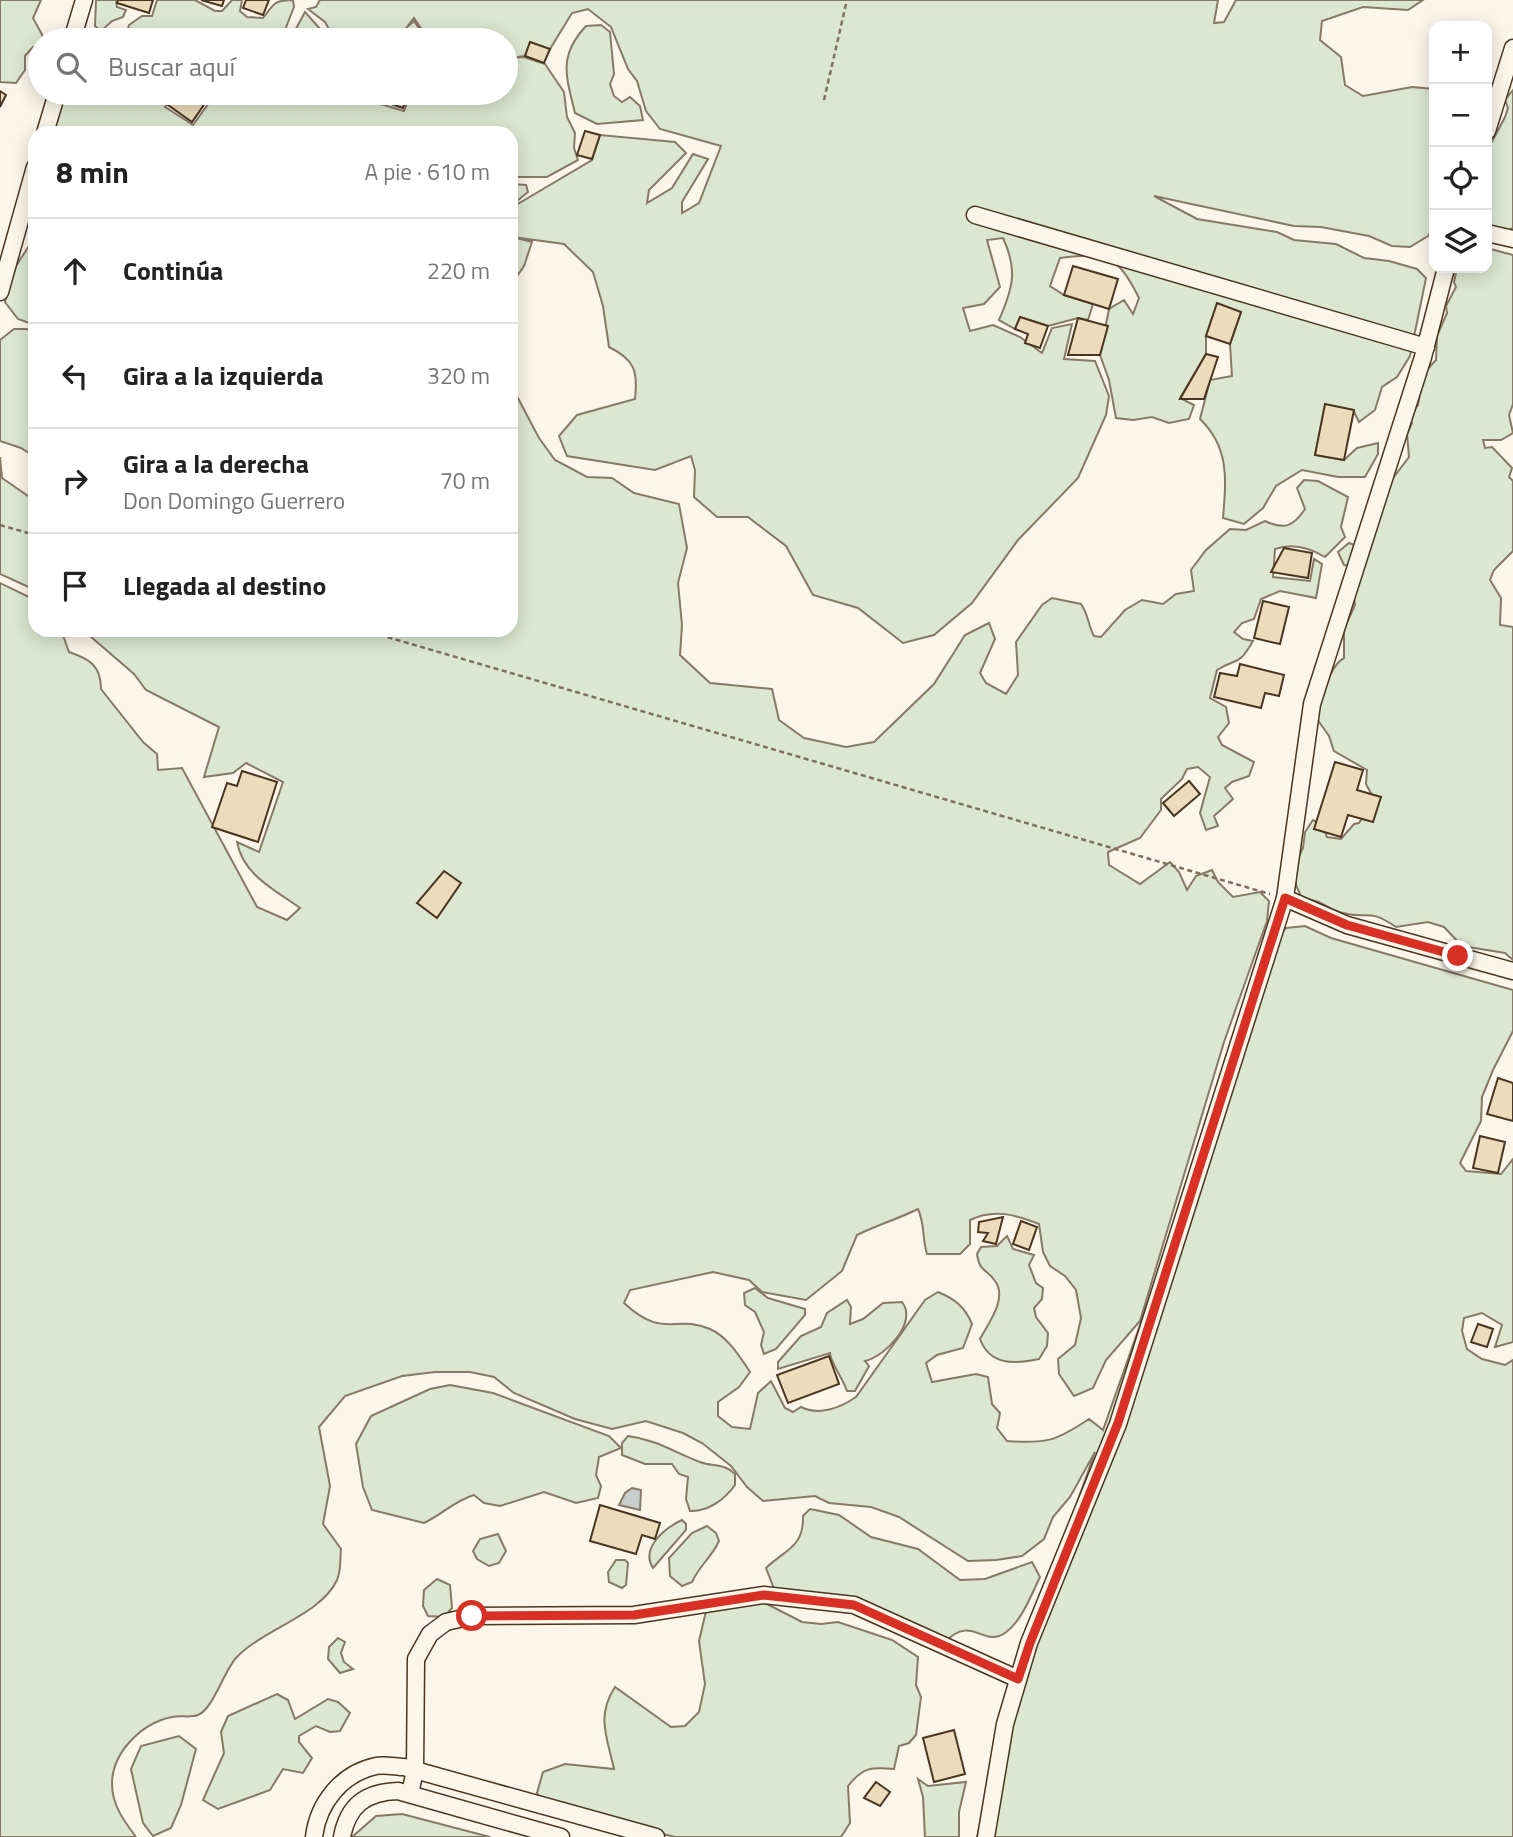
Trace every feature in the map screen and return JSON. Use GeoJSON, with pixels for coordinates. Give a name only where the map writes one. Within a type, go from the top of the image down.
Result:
{"type":"FeatureCollection","features":[{"type":"Feature","properties":{"kind":"street"},"geometry":{"type":"LineString","coordinates":[[76,28],[84,0]]}},
{"type":"Feature","properties":{"kind":"street"},"geometry":{"type":"LineString","coordinates":[[1492,117],[1509,71],[1513,48]]}},
{"type":"Feature","properties":{"kind":"street"},"geometry":{"type":"LineString","coordinates":[[47,126],[53,105]]}},
{"type":"Feature","properties":{"kind":"street"},"geometry":{"type":"LineString","coordinates":[[0,292],[28,192]]}},
{"type":"Feature","properties":{"kind":"street"},"geometry":{"type":"LineString","coordinates":[[975,215],[1426,347]]}},
{"type":"Feature","properties":{"kind":"street"},"geometry":{"type":"LineString","coordinates":[[1492,234],[1513,239]]}},
{"type":"Feature","properties":{"kind":"street"},"geometry":{"type":"LineString","coordinates":[[986,1837],[1005,1724],[1018,1679],[1118,1423],[1285,898],[1312,704],[1426,347],[1445,273]]}},
{"type":"Feature","properties":{"kind":"street"},"geometry":{"type":"LineString","coordinates":[[1285,898],[1347,925],[1513,971]]}},
{"type":"Feature","properties":{"kind":"street"},"geometry":{"type":"LineString","coordinates":[[410,1794],[415,1770],[416,1659],[430,1634],[446,1622],[472,1616],[634,1615],[764,1595],[777,1596],[854,1605],[1018,1679]]}},
{"type":"Feature","properties":{"kind":"street"},"geometry":{"type":"LineString","coordinates":[[314,1837],[326,1798],[348,1778],[377,1765],[415,1770],[656,1837]]}},
{"type":"Feature","properties":{"kind":"street"},"geometry":{"type":"LineString","coordinates":[[342,1837],[345,1819],[358,1802],[376,1792],[410,1794],[561,1837]]}},
{"type":"Feature","properties":{"kind":"path"},"geometry":{"type":"LineString","coordinates":[[824,100],[847,0]]}},
{"type":"Feature","properties":{"kind":"path"},"geometry":{"type":"LineString","coordinates":[[0,524],[28,533]]}},
{"type":"Feature","properties":{"kind":"path"},"geometry":{"type":"LineString","coordinates":[[387,637],[1285,898]]}},
{"type":"Feature","properties":{"kind":"green space"},"geometry":{"type":"Polygon","coordinates":[[[0,0],[41,0],[33,18],[38,28],[28,28],[25,70],[16,83],[0,82],[0,0]]]}},
{"type":"Feature","properties":{"kind":"green space"},"geometry":{"type":"Polygon","coordinates":[[[96,0],[116,0],[117,7],[126,10],[123,17],[112,21],[104,28],[95,26],[96,0]]]}},
{"type":"Feature","properties":{"kind":"green space"},"geometry":{"type":"Polygon","coordinates":[[[157,0],[195,0],[215,11],[222,11],[232,0],[242,0],[240,11],[247,17],[263,18],[275,4],[282,1],[293,0],[294,7],[286,28],[128,28],[142,16],[152,16],[157,0]]]}},
{"type":"Feature","properties":{"kind":"green space"},"geometry":{"type":"Polygon","coordinates":[[[320,0],[1218,0],[1214,23],[1224,22],[1236,0],[1423,0],[1408,10],[1363,7],[1322,21],[1320,40],[1341,57],[1345,85],[1363,96],[1412,87],[1429,89],[1428,236],[1410,247],[1392,246],[1369,236],[1321,227],[1294,226],[1154,196],[1197,219],[1277,232],[1294,240],[1336,244],[1364,258],[1389,261],[1417,269],[1426,278],[1410,356],[1397,377],[1382,387],[1375,410],[1359,422],[1353,410],[1326,405],[1315,455],[1344,460],[1357,448],[1378,443],[1378,454],[1365,477],[1338,477],[1302,470],[1276,486],[1263,508],[1244,524],[1223,518],[1224,465],[1217,441],[1200,419],[1210,380],[1232,376],[1230,344],[1241,312],[1217,304],[1206,336],[1206,354],[1180,398],[1194,405],[1189,419],[1169,423],[1152,417],[1133,420],[1116,418],[1109,380],[1100,355],[1109,309],[1124,300],[1133,314],[1139,298],[1124,273],[1117,265],[1100,257],[1060,258],[1050,286],[1064,295],[1093,304],[1088,320],[1078,318],[1048,326],[1020,317],[1015,329],[999,320],[1012,279],[1008,249],[1003,238],[987,240],[1000,287],[984,304],[963,308],[970,331],[993,325],[1020,337],[1042,353],[1052,328],[1072,324],[1064,359],[1095,361],[1109,396],[1106,415],[1078,478],[1018,540],[972,603],[934,635],[903,643],[858,608],[813,595],[786,546],[748,517],[717,517],[694,497],[695,470],[691,456],[655,470],[567,456],[559,436],[577,415],[635,399],[635,374],[629,362],[609,347],[603,306],[593,272],[564,244],[518,238],[518,204],[592,160],[600,135],[675,142],[686,153],[649,190],[647,203],[672,188],[693,154],[708,159],[682,202],[682,213],[699,203],[721,146],[660,129],[646,111],[637,81],[628,69],[611,27],[588,9],[572,13],[550,49],[530,42],[525,56],[518,57],[518,28],[421,28],[414,18],[406,28],[328,28],[325,22],[308,9],[316,7],[320,0]]]}},
{"type":"Feature","properties":{"kind":"green space"},"geometry":{"type":"Polygon","coordinates":[[[305,12],[319,28],[296,28],[305,12]]]}},
{"type":"Feature","properties":{"kind":"green space"},"geometry":{"type":"Polygon","coordinates":[[[414,21],[419,28],[406,28],[414,21]]]}},
{"type":"Feature","properties":{"kind":"green space"},"geometry":{"type":"Polygon","coordinates":[[[601,25],[610,32],[614,74],[610,84],[614,96],[622,102],[630,97],[640,106],[643,120],[597,124],[575,113],[567,77],[568,57],[571,47],[586,26],[601,25]]]}},
{"type":"Feature","properties":{"kind":"green space"},"geometry":{"type":"Polygon","coordinates":[[[518,57],[524,57],[545,64],[564,92],[567,117],[575,133],[574,148],[578,160],[547,177],[518,177],[518,126],[51,126],[57,105],[166,105],[165,107],[193,125],[207,105],[384,105],[404,111],[406,105],[518,105],[518,57]]]}},
{"type":"Feature","properties":{"kind":"green space"},"geometry":{"type":"Polygon","coordinates":[[[1513,90],[1513,228],[1492,239],[1492,142],[1508,108],[1505,100],[1513,90]]]}},
{"type":"Feature","properties":{"kind":"green space"},"geometry":{"type":"Polygon","coordinates":[[[518,184],[526,185],[528,192],[518,200],[518,184]]]}},
{"type":"Feature","properties":{"kind":"green space"},"geometry":{"type":"Polygon","coordinates":[[[518,238],[532,242],[524,266],[518,275],[518,238]]]}},
{"type":"Feature","properties":{"kind":"green space"},"geometry":{"type":"Polygon","coordinates":[[[28,248],[28,323],[18,319],[5,302],[12,272],[28,248]]]}},
{"type":"Feature","properties":{"kind":"green space"},"geometry":{"type":"Polygon","coordinates":[[[1492,249],[1513,255],[1513,404],[1509,415],[1513,433],[1501,440],[1483,440],[1485,448],[1492,447],[1512,468],[1509,477],[1513,481],[1513,551],[1494,570],[1490,580],[1501,598],[1500,625],[1513,627],[1513,960],[1505,953],[1462,946],[1444,927],[1428,922],[1396,927],[1379,917],[1343,913],[1302,899],[1296,885],[1295,865],[1303,848],[1305,832],[1313,820],[1322,824],[1327,837],[1341,839],[1354,824],[1359,823],[1374,799],[1366,784],[1367,770],[1334,751],[1329,736],[1317,719],[1330,676],[1344,658],[1344,629],[1355,605],[1350,566],[1344,565],[1338,552],[1349,543],[1357,546],[1384,490],[1409,457],[1407,434],[1412,423],[1410,418],[1418,405],[1424,373],[1436,360],[1437,336],[1447,313],[1446,306],[1456,287],[1456,273],[1492,273],[1492,249]]]}},
{"type":"Feature","properties":{"kind":"green space"},"geometry":{"type":"Polygon","coordinates":[[[14,329],[28,330],[28,452],[0,441],[0,340],[14,329]]]}},
{"type":"Feature","properties":{"kind":"green space"},"geometry":{"type":"Polygon","coordinates":[[[518,398],[539,438],[555,460],[587,477],[612,478],[634,493],[679,504],[687,548],[678,583],[682,625],[680,655],[710,683],[772,689],[779,720],[804,738],[846,747],[874,742],[934,684],[965,635],[989,623],[995,639],[980,673],[986,683],[1006,694],[1018,675],[1016,642],[1042,605],[1052,598],[1081,604],[1094,636],[1101,637],[1125,610],[1142,600],[1163,604],[1176,594],[1194,591],[1191,570],[1206,550],[1230,529],[1246,530],[1265,521],[1283,526],[1296,520],[1305,509],[1297,488],[1304,480],[1318,481],[1348,497],[1341,527],[1345,537],[1325,557],[1301,547],[1275,549],[1273,577],[1310,581],[1314,559],[1322,564],[1316,598],[1280,591],[1261,599],[1254,619],[1242,623],[1234,632],[1243,639],[1253,641],[1241,658],[1217,670],[1210,698],[1226,707],[1229,723],[1218,737],[1222,745],[1254,762],[1249,776],[1232,782],[1225,788],[1233,799],[1214,816],[1218,826],[1206,830],[1200,813],[1210,777],[1198,767],[1187,769],[1182,779],[1161,799],[1161,810],[1140,838],[1108,852],[1109,865],[1140,884],[1170,862],[1179,872],[1187,890],[1196,876],[1212,870],[1218,882],[1233,897],[1260,892],[1269,901],[1267,921],[1224,1042],[1140,1321],[1106,1360],[1093,1388],[1074,1396],[1059,1374],[1058,1359],[1075,1345],[1081,1318],[1076,1290],[1065,1276],[1050,1266],[1043,1252],[1039,1224],[1013,1216],[979,1216],[970,1220],[970,1244],[960,1254],[927,1254],[918,1209],[857,1235],[842,1271],[806,1300],[762,1292],[749,1280],[713,1272],[630,1290],[624,1303],[649,1321],[659,1324],[698,1325],[710,1329],[733,1348],[750,1372],[739,1387],[718,1402],[718,1416],[732,1427],[750,1429],[758,1393],[771,1381],[785,1408],[793,1412],[801,1407],[815,1411],[829,1410],[856,1397],[925,1300],[938,1292],[959,1304],[972,1324],[963,1348],[937,1355],[926,1363],[932,1382],[976,1374],[988,1377],[992,1404],[1000,1413],[997,1428],[1007,1441],[1032,1442],[1051,1439],[1089,1419],[1103,1430],[1279,935],[1286,928],[1305,926],[1331,938],[1513,990],[1513,1031],[1482,1097],[1481,1121],[1460,1163],[1466,1171],[1501,1174],[1513,1159],[1513,1342],[1495,1347],[1502,1325],[1482,1313],[1464,1318],[1462,1331],[1467,1349],[1482,1359],[1505,1365],[1513,1360],[1513,1837],[977,1837],[1013,1683],[1095,1452],[1070,1497],[1053,1517],[1044,1539],[1022,1556],[968,1561],[899,1517],[871,1507],[829,1503],[815,1496],[763,1501],[747,1487],[731,1466],[702,1443],[683,1433],[646,1421],[612,1429],[575,1419],[514,1393],[494,1377],[470,1372],[435,1372],[402,1376],[345,1396],[319,1427],[330,1486],[323,1524],[341,1549],[337,1580],[318,1603],[261,1638],[236,1658],[209,1705],[198,1715],[172,1717],[150,1725],[123,1750],[113,1772],[114,1799],[119,1812],[136,1837],[0,1837],[0,583],[28,597],[28,637],[64,637],[69,652],[93,664],[99,674],[101,689],[143,742],[157,754],[158,770],[182,768],[257,907],[287,920],[300,908],[253,873],[240,854],[237,842],[259,852],[283,782],[246,763],[233,773],[204,777],[219,727],[146,690],[134,674],[91,637],[518,637],[518,398]]]}},
{"type":"Feature","properties":{"kind":"green space"},"geometry":{"type":"Polygon","coordinates":[[[0,457],[2,478],[28,496],[28,587],[0,574],[0,457]]]}},
{"type":"Feature","properties":{"kind":"green space"},"geometry":{"type":"Polygon","coordinates":[[[1007,1236],[1013,1249],[1034,1255],[1029,1265],[1036,1283],[1043,1288],[1042,1299],[1034,1308],[1036,1317],[1048,1333],[1047,1346],[1039,1359],[1012,1362],[997,1359],[984,1348],[980,1339],[995,1311],[999,1295],[995,1281],[982,1267],[977,1254],[981,1247],[997,1246],[1007,1236]]]}},
{"type":"Feature","properties":{"kind":"green space"},"geometry":{"type":"Polygon","coordinates":[[[755,1288],[768,1298],[805,1309],[805,1315],[776,1349],[764,1354],[761,1345],[764,1332],[755,1312],[745,1305],[744,1293],[755,1288]]]}},
{"type":"Feature","properties":{"kind":"green space"},"geometry":{"type":"Polygon","coordinates":[[[847,1300],[851,1307],[850,1324],[863,1319],[883,1303],[902,1302],[906,1310],[903,1328],[897,1337],[882,1352],[865,1361],[869,1366],[855,1391],[847,1391],[830,1353],[778,1369],[778,1362],[801,1336],[821,1327],[827,1313],[847,1300]]]}},
{"type":"Feature","properties":{"kind":"green space"},"geometry":{"type":"Polygon","coordinates":[[[450,1385],[493,1393],[609,1436],[621,1448],[599,1457],[596,1475],[601,1486],[598,1498],[576,1503],[544,1492],[500,1506],[484,1503],[474,1495],[424,1523],[372,1510],[363,1487],[356,1444],[371,1416],[430,1389],[450,1385]]]}},
{"type":"Feature","properties":{"kind":"green space"},"geometry":{"type":"Polygon","coordinates":[[[628,1436],[657,1443],[700,1462],[727,1468],[735,1474],[735,1485],[716,1504],[690,1511],[686,1499],[688,1477],[679,1474],[672,1464],[645,1464],[622,1455],[622,1443],[628,1436]]]}},
{"type":"Feature","properties":{"kind":"green space"},"geometry":{"type":"Polygon","coordinates":[[[810,1509],[839,1515],[871,1537],[918,1549],[960,1580],[985,1579],[1032,1562],[1040,1577],[1021,1615],[1005,1633],[990,1637],[963,1631],[954,1634],[945,1642],[878,1615],[778,1599],[766,1568],[797,1541],[803,1526],[803,1516],[810,1509]]]}},
{"type":"Feature","properties":{"kind":"green space"},"geometry":{"type":"Polygon","coordinates":[[[682,1520],[686,1524],[686,1530],[653,1568],[650,1561],[652,1546],[662,1533],[682,1520]]]}},
{"type":"Feature","properties":{"kind":"green space"},"geometry":{"type":"Polygon","coordinates":[[[707,1526],[716,1533],[719,1541],[692,1582],[682,1586],[670,1576],[669,1558],[692,1533],[707,1526]]]}},
{"type":"Feature","properties":{"kind":"green space"},"geometry":{"type":"Polygon","coordinates":[[[498,1534],[506,1551],[499,1563],[489,1566],[477,1559],[473,1551],[480,1539],[498,1534]]]}},
{"type":"Feature","properties":{"kind":"green space"},"geometry":{"type":"Polygon","coordinates":[[[616,1560],[625,1560],[628,1563],[626,1585],[622,1588],[609,1582],[608,1572],[616,1560]]]}},
{"type":"Feature","properties":{"kind":"green space"},"geometry":{"type":"Polygon","coordinates":[[[437,1579],[450,1585],[452,1608],[444,1617],[428,1616],[423,1606],[424,1590],[437,1579]]]}},
{"type":"Feature","properties":{"kind":"green space"},"geometry":{"type":"Polygon","coordinates":[[[763,1602],[802,1622],[838,1622],[892,1640],[918,1657],[916,1685],[921,1697],[916,1735],[909,1743],[899,1746],[894,1769],[868,1770],[858,1775],[848,1786],[850,1823],[841,1837],[675,1837],[542,1805],[537,1793],[543,1772],[565,1764],[614,1769],[604,1717],[615,1687],[671,1727],[685,1726],[699,1712],[705,1684],[699,1641],[707,1607],[763,1602]]]}},
{"type":"Feature","properties":{"kind":"green space"},"geometry":{"type":"Polygon","coordinates":[[[338,1638],[345,1642],[341,1653],[344,1662],[353,1669],[340,1673],[328,1659],[329,1647],[338,1638]]]}},
{"type":"Feature","properties":{"kind":"green space"},"geometry":{"type":"Polygon","coordinates":[[[277,1694],[288,1700],[295,1719],[328,1699],[338,1702],[350,1713],[340,1731],[330,1732],[316,1726],[299,1736],[299,1742],[312,1758],[303,1773],[283,1769],[270,1790],[218,1809],[203,1800],[224,1753],[221,1732],[228,1716],[277,1694]]]}},
{"type":"Feature","properties":{"kind":"green space"},"geometry":{"type":"Polygon","coordinates":[[[179,1736],[196,1749],[181,1805],[171,1828],[153,1836],[143,1823],[131,1769],[141,1746],[179,1736]]]}},
{"type":"Feature","properties":{"kind":"green space"},"geometry":{"type":"Polygon","coordinates":[[[918,1779],[928,1786],[966,1782],[959,1812],[959,1837],[925,1837],[923,1797],[918,1779]]]}},
{"type":"Feature","properties":{"kind":"green space"},"geometry":{"type":"Polygon","coordinates":[[[402,1814],[490,1837],[352,1837],[376,1816],[402,1814]]]}},
{"type":"Feature","properties":{"kind":"shaded area"},"geometry":{"type":"Polygon","coordinates":[[[632,1488],[641,1490],[640,1510],[619,1505],[625,1493],[632,1488]]]}},
{"type":"Feature","properties":{"kind":"building"},"geometry":{"type":"Polygon","coordinates":[[[118,0],[153,0],[149,13],[117,3],[118,0]]]}},
{"type":"Feature","properties":{"kind":"building"},"geometry":{"type":"Polygon","coordinates":[[[201,0],[224,0],[222,6],[201,0]]]}},
{"type":"Feature","properties":{"kind":"building"},"geometry":{"type":"Polygon","coordinates":[[[246,0],[269,0],[263,15],[243,8],[246,0]]]}},
{"type":"Feature","properties":{"kind":"building"},"geometry":{"type":"Polygon","coordinates":[[[530,42],[550,49],[544,63],[525,56],[530,42]]]}},
{"type":"Feature","properties":{"kind":"building"},"geometry":{"type":"Polygon","coordinates":[[[0,91],[6,95],[0,107],[0,91]]]}},
{"type":"Feature","properties":{"kind":"building"},"geometry":{"type":"Polygon","coordinates":[[[168,105],[204,105],[192,122],[168,105]]]}},
{"type":"Feature","properties":{"kind":"building"},"geometry":{"type":"Polygon","coordinates":[[[585,131],[600,135],[592,159],[577,155],[585,131]]]}},
{"type":"Feature","properties":{"kind":"building"},"geometry":{"type":"Polygon","coordinates":[[[1073,266],[1118,279],[1109,309],[1064,295],[1073,266]]]}},
{"type":"Feature","properties":{"kind":"building"},"geometry":{"type":"Polygon","coordinates":[[[1217,303],[1241,312],[1230,344],[1206,336],[1217,303]]]}},
{"type":"Feature","properties":{"kind":"building"},"geometry":{"type":"Polygon","coordinates":[[[1020,317],[1048,326],[1040,348],[1025,343],[1028,334],[1015,329],[1020,317]]]}},
{"type":"Feature","properties":{"kind":"building"},"geometry":{"type":"Polygon","coordinates":[[[1078,318],[1108,326],[1100,355],[1068,355],[1078,318]]]}},
{"type":"Feature","properties":{"kind":"building"},"geometry":{"type":"Polygon","coordinates":[[[1206,354],[1218,357],[1204,399],[1180,399],[1206,354]]]}},
{"type":"Feature","properties":{"kind":"building"},"geometry":{"type":"Polygon","coordinates":[[[1325,404],[1354,410],[1344,460],[1315,455],[1325,404]]]}},
{"type":"Feature","properties":{"kind":"building"},"geometry":{"type":"Polygon","coordinates":[[[1284,548],[1312,553],[1308,578],[1271,572],[1284,548]]]}},
{"type":"Feature","properties":{"kind":"building"},"geometry":{"type":"Polygon","coordinates":[[[1263,601],[1289,607],[1280,644],[1254,638],[1263,601]]]}},
{"type":"Feature","properties":{"kind":"building"},"geometry":{"type":"Polygon","coordinates":[[[1240,664],[1284,675],[1279,696],[1265,693],[1261,708],[1214,697],[1220,673],[1237,676],[1240,664]]]}},
{"type":"Feature","properties":{"kind":"building"},"geometry":{"type":"Polygon","coordinates":[[[1335,762],[1363,770],[1357,790],[1381,797],[1373,822],[1348,815],[1341,837],[1314,829],[1335,762]]]}},
{"type":"Feature","properties":{"kind":"building"},"geometry":{"type":"Polygon","coordinates":[[[242,771],[277,782],[258,842],[212,827],[227,783],[237,786],[242,771]]]}},
{"type":"Feature","properties":{"kind":"building"},"geometry":{"type":"Polygon","coordinates":[[[1189,781],[1200,794],[1174,816],[1163,803],[1189,781]]]}},
{"type":"Feature","properties":{"kind":"building"},"geometry":{"type":"Polygon","coordinates":[[[444,871],[461,883],[437,918],[417,903],[444,871]]]}},
{"type":"Feature","properties":{"kind":"building"},"geometry":{"type":"Polygon","coordinates":[[[1498,1078],[1513,1083],[1513,1121],[1487,1114],[1498,1078]]]}},
{"type":"Feature","properties":{"kind":"building"},"geometry":{"type":"Polygon","coordinates":[[[1480,1136],[1505,1142],[1498,1173],[1473,1168],[1480,1136]]]}},
{"type":"Feature","properties":{"kind":"building"},"geometry":{"type":"Polygon","coordinates":[[[1003,1217],[996,1244],[983,1241],[988,1233],[978,1232],[979,1222],[1003,1217]]]}},
{"type":"Feature","properties":{"kind":"building"},"geometry":{"type":"Polygon","coordinates":[[[1021,1221],[1037,1227],[1029,1250],[1013,1244],[1021,1221]]]}},
{"type":"Feature","properties":{"kind":"building"},"geometry":{"type":"Polygon","coordinates":[[[1478,1324],[1493,1329],[1487,1347],[1471,1342],[1478,1324]]]}},
{"type":"Feature","properties":{"kind":"building"},"geometry":{"type":"Polygon","coordinates":[[[829,1356],[839,1384],[788,1403],[777,1375],[829,1356]]]}},
{"type":"Feature","properties":{"kind":"building"},"geometry":{"type":"Polygon","coordinates":[[[600,1505],[660,1523],[655,1539],[642,1535],[636,1554],[590,1541],[600,1505]]]}},
{"type":"Feature","properties":{"kind":"building"},"geometry":{"type":"Polygon","coordinates":[[[954,1730],[965,1774],[934,1782],[923,1738],[954,1730]]]}},
{"type":"Feature","properties":{"kind":"building"},"geometry":{"type":"Polygon","coordinates":[[[876,1782],[890,1792],[880,1806],[864,1798],[876,1782]]]}},
{"type":"Feature","properties":{"kind":"route"},"geometry":{"type":"LineString","coordinates":[[472,1616],[634,1615],[764,1595],[854,1605],[1018,1679],[1118,1423],[1285,898],[1347,925],[1458,956]]}}]}
